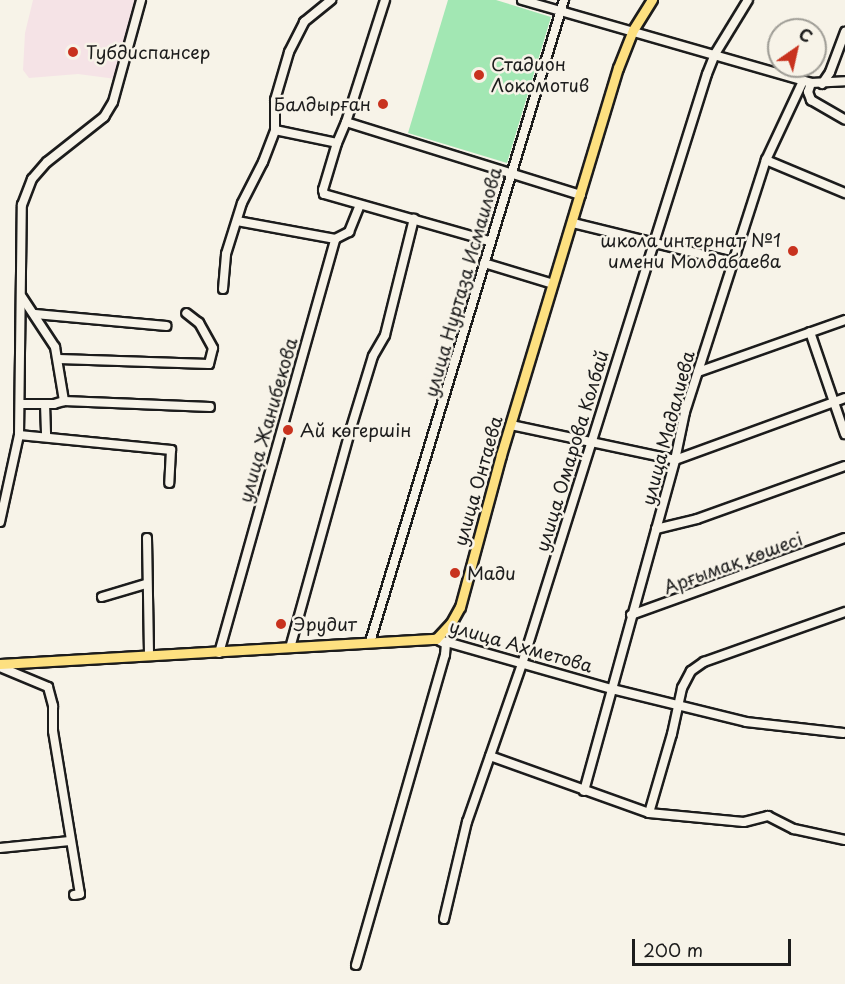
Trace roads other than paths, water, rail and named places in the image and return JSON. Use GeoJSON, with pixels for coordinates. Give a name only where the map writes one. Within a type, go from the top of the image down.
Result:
{"type":"FeatureCollection","features":[{"type":"Feature","properties":{"kind":"main road","name":"улица Онтаева"},"geometry":{"type":"LineString","coordinates":[[436,639],[451,623],[460,607],[511,425],[618,68],[633,30],[652,0]]}},
{"type":"Feature","properties":{"kind":"main road","name":"улица Ахметова"},"geometry":{"type":"LineString","coordinates":[[0,666],[148,654],[219,653],[436,639]]}},
{"type":"Feature","properties":{"kind":"street"},"geometry":{"type":"LineString","coordinates":[[0,522],[19,435],[22,205],[26,191],[47,162],[104,117],[113,102],[141,0]]}},
{"type":"Feature","properties":{"kind":"street"},"geometry":{"type":"LineString","coordinates":[[223,289],[226,254],[242,203],[263,162],[275,130],[275,100],[293,43],[304,22],[332,0]]}},
{"type":"Feature","properties":{"kind":"street"},"geometry":{"type":"LineString","coordinates":[[385,0],[346,122],[337,143],[323,190],[324,194],[489,241]]}},
{"type":"Feature","properties":{"kind":"street"},"geometry":{"type":"LineString","coordinates":[[522,0],[633,30],[807,82],[822,84],[845,81]]}},
{"type":"Feature","properties":{"kind":"street","name":"улица Нуртаза Исмаилова"},"geometry":{"type":"LineString","coordinates":[[370,642],[489,241],[564,0]]}},
{"type":"Feature","properties":{"kind":"street","name":"улица Омарова Колбай"},"geometry":{"type":"LineString","coordinates":[[444,919],[467,822],[522,664],[590,443],[715,54],[748,0]]}},
{"type":"Feature","properties":{"kind":"street"},"geometry":{"type":"LineString","coordinates":[[822,84],[830,72],[845,32]]}},
{"type":"Feature","properties":{"kind":"street"},"geometry":{"type":"LineString","coordinates":[[807,82],[811,100],[845,120]]}},
{"type":"Feature","properties":{"kind":"street","name":"улица Мадалиева"},"geometry":{"type":"LineString","coordinates":[[584,791],[698,372],[766,160],[807,82]]}},
{"type":"Feature","properties":{"kind":"street"},"geometry":{"type":"LineString","coordinates":[[346,122],[581,195]]}},
{"type":"Feature","properties":{"kind":"street"},"geometry":{"type":"LineString","coordinates":[[275,130],[337,143]]}},
{"type":"Feature","properties":{"kind":"street"},"geometry":{"type":"LineString","coordinates":[[766,160],[845,193]]}},
{"type":"Feature","properties":{"kind":"street","name":"улица Жанибекова"},"geometry":{"type":"LineString","coordinates":[[219,653],[335,239],[349,232],[360,205]]}},
{"type":"Feature","properties":{"kind":"street"},"geometry":{"type":"LineString","coordinates":[[290,648],[351,428],[374,356],[385,334],[414,219]]}},
{"type":"Feature","properties":{"kind":"street"},"geometry":{"type":"LineString","coordinates":[[237,221],[335,239]]}},
{"type":"Feature","properties":{"kind":"street"},"geometry":{"type":"LineString","coordinates":[[573,223],[733,262]]}},
{"type":"Feature","properties":{"kind":"street"},"geometry":{"type":"LineString","coordinates":[[484,263],[553,284]]}},
{"type":"Feature","properties":{"kind":"street"},"geometry":{"type":"LineString","coordinates":[[21,297],[35,314],[55,347],[59,359],[64,401]]}},
{"type":"Feature","properties":{"kind":"street"},"geometry":{"type":"LineString","coordinates":[[59,359],[209,364],[213,348],[199,323],[186,313]]}},
{"type":"Feature","properties":{"kind":"street"},"geometry":{"type":"LineString","coordinates":[[35,314],[166,326]]}},
{"type":"Feature","properties":{"kind":"street"},"geometry":{"type":"LineString","coordinates":[[698,372],[845,320]]}},
{"type":"Feature","properties":{"kind":"street"},"geometry":{"type":"LineString","coordinates":[[810,332],[845,434]]}},
{"type":"Feature","properties":{"kind":"street"},"geometry":{"type":"LineString","coordinates":[[511,425],[675,460],[845,398]]}},
{"type":"Feature","properties":{"kind":"street"},"geometry":{"type":"LineString","coordinates":[[20,404],[64,401],[210,407]]}},
{"type":"Feature","properties":{"kind":"street"},"geometry":{"type":"LineString","coordinates":[[45,404],[46,436]]}},
{"type":"Feature","properties":{"kind":"street"},"geometry":{"type":"LineString","coordinates":[[19,435],[171,450],[169,483]]}},
{"type":"Feature","properties":{"kind":"street"},"geometry":{"type":"LineString","coordinates":[[656,529],[697,519],[845,466]]}},
{"type":"Feature","properties":{"kind":"street"},"geometry":{"type":"LineString","coordinates":[[147,538],[148,654]]}},
{"type":"Feature","properties":{"kind":"street","name":"Арғымақ көшесі"},"geometry":{"type":"LineString","coordinates":[[631,615],[845,538]]}},
{"type":"Feature","properties":{"kind":"street"},"geometry":{"type":"LineString","coordinates":[[102,597],[146,584]]}},
{"type":"Feature","properties":{"kind":"street"},"geometry":{"type":"LineString","coordinates":[[649,813],[672,734],[682,688],[691,671],[704,662],[845,612]]}},
{"type":"Feature","properties":{"kind":"street"},"geometry":{"type":"LineString","coordinates":[[356,965],[445,655],[446,644],[436,639]]}},
{"type":"Feature","properties":{"kind":"street","name":"улица Ахметова"},"geometry":{"type":"LineString","coordinates":[[436,639],[612,689],[746,722],[843,733]]}},
{"type":"Feature","properties":{"kind":"street"},"geometry":{"type":"LineString","coordinates":[[0,666],[48,687],[53,706],[52,731],[80,894],[74,895]]}},
{"type":"Feature","properties":{"kind":"street"},"geometry":{"type":"LineString","coordinates":[[490,756],[649,813],[744,822],[768,816],[794,829],[845,840]]}},
{"type":"Feature","properties":{"kind":"street"},"geometry":{"type":"LineString","coordinates":[[0,848],[70,841]]}},
{"type":"Feature","properties":{"kind":"place","name":"Тубдиспансер"},"geometry":{"type":"Point","coordinates":[73,52]}},
{"type":"Feature","properties":{"kind":"place","name":"Стадион Локомотив"},"geometry":{"type":"Point","coordinates":[479,75]}},
{"type":"Feature","properties":{"kind":"place","name":"Балдырған"},"geometry":{"type":"Point","coordinates":[383,104]}},
{"type":"Feature","properties":{"kind":"place","name":"школа интернат №1 имени Молдабаева"},"geometry":{"type":"Point","coordinates":[793,251]}},
{"type":"Feature","properties":{"kind":"place","name":"Ай көгершін"},"geometry":{"type":"Point","coordinates":[288,430]}},
{"type":"Feature","properties":{"kind":"place","name":"Мади"},"geometry":{"type":"Point","coordinates":[455,573]}},
{"type":"Feature","properties":{"kind":"place","name":"Эрудит"},"geometry":{"type":"Point","coordinates":[281,624]}}]}
